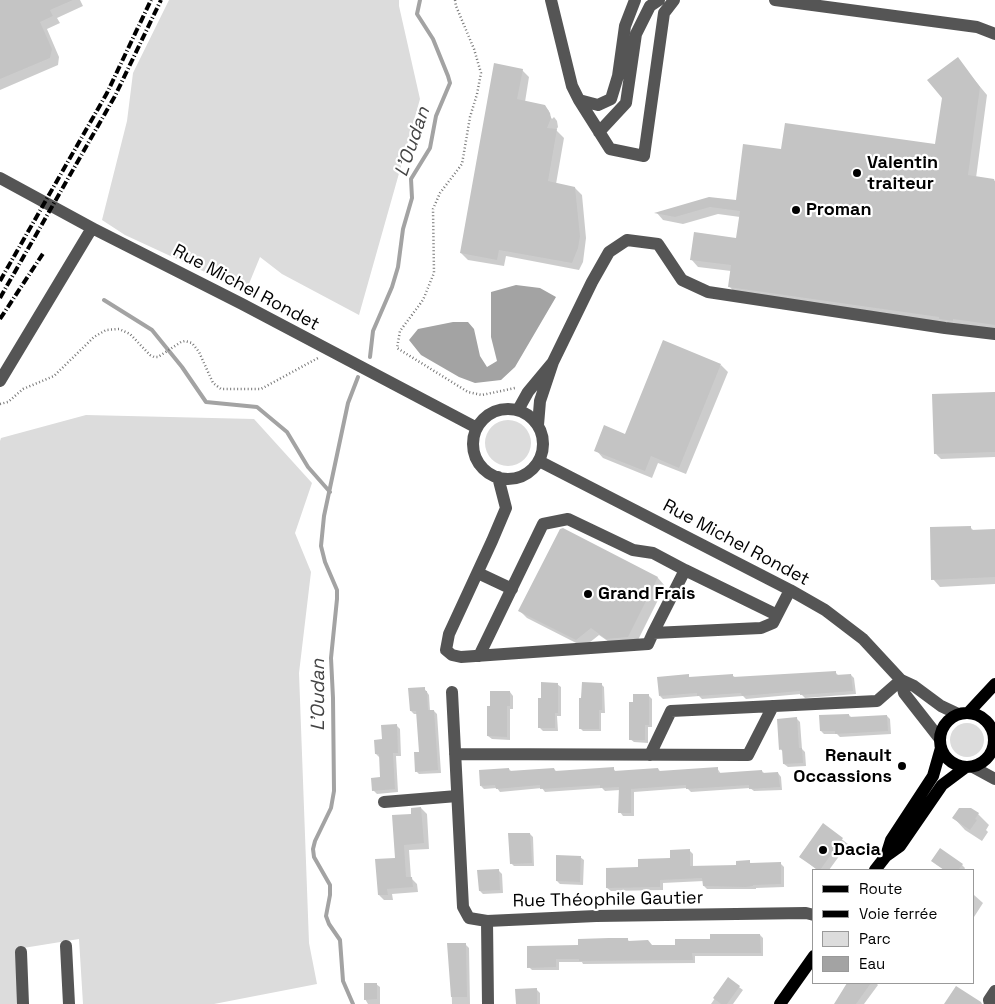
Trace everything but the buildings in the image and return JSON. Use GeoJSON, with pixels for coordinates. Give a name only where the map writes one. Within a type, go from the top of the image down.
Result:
{"type":"FeatureCollection","features":[{"type":"Feature","properties":{"kind":"main road"},"geometry":{"type":"LineString","coordinates":[[886,856],[891,840],[933,776],[946,724],[963,713],[995,684]]}},
{"type":"Feature","properties":{"kind":"main road"},"geometry":{"type":"LineString","coordinates":[[876,869],[886,856],[900,846],[942,785],[970,767],[983,763],[994,748],[994,727],[986,720],[974,714],[963,713]]}},
{"type":"Feature","properties":{"kind":"main road"},"geometry":{"type":"LineString","coordinates":[[941,743],[948,760],[954,764],[970,767]]}},
{"type":"Feature","properties":{"kind":"main road"},"geometry":{"type":"LineString","coordinates":[[780,1004],[812,959]]}},
{"type":"Feature","properties":{"kind":"street"},"geometry":{"type":"LineString","coordinates":[[551,0],[572,86],[579,100],[610,149],[644,156],[664,14],[674,0]]}},
{"type":"Feature","properties":{"kind":"street"},"geometry":{"type":"LineString","coordinates":[[579,100],[598,105],[611,99],[618,76],[625,26],[636,0]]}},
{"type":"Feature","properties":{"kind":"street"},"geometry":{"type":"LineString","coordinates":[[599,132],[626,103],[636,34],[650,6],[659,0]]}},
{"type":"Feature","properties":{"kind":"street"},"geometry":{"type":"LineString","coordinates":[[775,0],[977,27],[995,34]]}},
{"type":"Feature","properties":{"kind":"street","name":"Rue Michel Rondet"},"geometry":{"type":"LineString","coordinates":[[0,178],[65,214],[242,304],[476,428]]}},
{"type":"Feature","properties":{"kind":"street"},"geometry":{"type":"LineString","coordinates":[[0,381],[92,228]]}},
{"type":"Feature","properties":{"kind":"street"},"geometry":{"type":"LineString","coordinates":[[538,425],[532,418],[518,410],[499,410],[490,414],[476,428],[473,440],[474,452],[479,463],[487,472],[498,477],[510,479],[521,476],[531,470],[539,460],[543,443],[538,425],[540,401],[553,362],[592,282],[609,252],[627,240],[658,244],[682,280],[708,292],[995,334]]}},
{"type":"Feature","properties":{"kind":"street"},"geometry":{"type":"LineString","coordinates":[[518,410],[528,392],[553,362]]}},
{"type":"Feature","properties":{"kind":"street","name":"Rue Michel Rondet"},"geometry":{"type":"LineString","coordinates":[[539,460],[825,610],[863,639],[901,680],[914,686],[941,706],[963,713]]}},
{"type":"Feature","properties":{"kind":"street"},"geometry":{"type":"LineString","coordinates":[[498,477],[506,508],[449,634],[446,650],[452,655],[461,657],[479,656],[648,644],[685,570]]}},
{"type":"Feature","properties":{"kind":"street"},"geometry":{"type":"LineString","coordinates":[[479,656],[543,524],[568,519],[633,550],[653,553],[776,615]]}},
{"type":"Feature","properties":{"kind":"street"},"geometry":{"type":"LineString","coordinates":[[478,573],[512,589]]}},
{"type":"Feature","properties":{"kind":"street"},"geometry":{"type":"LineString","coordinates":[[653,634],[761,628],[773,623],[790,590]]}},
{"type":"Feature","properties":{"kind":"street"},"geometry":{"type":"LineString","coordinates":[[650,755],[671,711],[877,701],[901,680]]}},
{"type":"Feature","properties":{"kind":"street","name":"Rue Michel Rondet"},"geometry":{"type":"LineString","coordinates":[[901,680],[904,693],[941,743]]}},
{"type":"Feature","properties":{"kind":"street"},"geometry":{"type":"LineString","coordinates":[[452,692],[462,907],[469,918],[487,921],[488,1004]]}},
{"type":"Feature","properties":{"kind":"street"},"geometry":{"type":"LineString","coordinates":[[455,754],[748,755],[773,706]]}},
{"type":"Feature","properties":{"kind":"street"},"geometry":{"type":"LineString","coordinates":[[970,767],[995,779]]}},
{"type":"Feature","properties":{"kind":"street"},"geometry":{"type":"LineString","coordinates":[[384,802],[457,796]]}},
{"type":"Feature","properties":{"kind":"street","name":"Rue Théophile Gautier"},"geometry":{"type":"LineString","coordinates":[[487,921],[596,916],[806,913],[812,914]]}},
{"type":"Feature","properties":{"kind":"street"},"geometry":{"type":"LineString","coordinates":[[66,946],[69,1004]]}},
{"type":"Feature","properties":{"kind":"street"},"geometry":{"type":"LineString","coordinates":[[20,952],[23,1004]]}},
{"type":"Feature","properties":{"kind":"street"},"geometry":{"type":"LineString","coordinates":[[990,1004],[989,1000],[995,991]]}},
{"type":"Feature","properties":{"kind":"path"},"geometry":{"type":"LineString","coordinates":[[455,0],[481,73],[470,117],[462,164],[440,193],[433,209],[434,274],[423,300],[400,331],[396,348],[468,392],[482,395],[519,387],[528,392]]}},
{"type":"Feature","properties":{"kind":"path"},"geometry":{"type":"LineString","coordinates":[[0,404],[8,402],[23,390],[54,376],[94,336],[106,330],[119,329],[130,334],[150,356],[158,357],[181,342],[192,343],[199,352],[213,383],[221,389],[261,388],[330,352]]}},
{"type":"Feature","properties":{"kind":"green space"},"geometry":{"type":"Polygon","coordinates":[[[169,0],[399,0],[420,99],[359,315],[282,274],[260,257],[246,291],[125,235],[102,220],[127,121],[133,73],[169,0]]]}},
{"type":"Feature","properties":{"kind":"green space"},"geometry":{"type":"Polygon","coordinates":[[[86,415],[254,419],[312,483],[295,533],[311,572],[299,673],[309,943],[317,984],[214,1004],[83,1004],[79,939],[17,949],[20,1004],[0,1004],[0,441],[1,438],[86,415]]]}},
{"type":"Feature","properties":{"kind":"green space"},"geometry":{"type":"Polygon","coordinates":[[[504,420],[512,420],[521,424],[527,430],[531,443],[527,456],[521,462],[512,466],[504,466],[495,462],[489,456],[485,447],[485,439],[489,430],[495,424],[504,420]]]}},
{"type":"Feature","properties":{"kind":"green space"},"geometry":{"type":"Polygon","coordinates":[[[967,723],[979,728],[984,740],[979,752],[967,757],[955,752],[950,740],[955,728],[967,723]]]}},
{"type":"Feature","properties":{"kind":"water"},"geometry":{"type":"Polygon","coordinates":[[[516,285],[540,288],[556,297],[515,367],[501,380],[475,383],[459,377],[421,355],[409,340],[418,329],[453,322],[468,322],[474,329],[480,356],[487,367],[497,361],[491,337],[491,292],[516,285]]]}},
{"type":"Feature","properties":{"kind":"waterway","name":"L'Oudan"},"geometry":{"type":"LineString","coordinates":[[370,357],[373,331],[392,287],[398,267],[403,229],[412,198],[411,179],[430,148],[436,116],[450,83],[433,39],[417,14],[420,0]]}},
{"type":"Feature","properties":{"kind":"waterway"},"geometry":{"type":"LineString","coordinates":[[104,300],[152,330],[182,367],[206,402],[257,407],[287,432],[308,467],[330,492]]}},
{"type":"Feature","properties":{"kind":"waterway","name":"L'Oudan"},"geometry":{"type":"LineString","coordinates":[[353,1004],[343,981],[340,940],[326,916],[330,885],[314,857],[313,849],[331,808],[334,791],[331,658],[337,590],[325,562],[321,546],[324,516],[348,403],[358,377]]}},
{"type":"Feature","properties":{"kind":"railway"},"geometry":{"type":"LineString","coordinates":[[0,281],[107,93],[151,0]]}},
{"type":"Feature","properties":{"kind":"railway"},"geometry":{"type":"LineString","coordinates":[[0,298],[115,96],[161,0]]}},
{"type":"Feature","properties":{"kind":"railway"},"geometry":{"type":"LineString","coordinates":[[0,319],[44,252]]}},
{"type":"Feature","properties":{"kind":"place","name":"Valentin traiteur"},"geometry":{"type":"Point","coordinates":[857,173]}},
{"type":"Feature","properties":{"kind":"place","name":"Proman"},"geometry":{"type":"Point","coordinates":[796,210]}},
{"type":"Feature","properties":{"kind":"place","name":"Grand Frais"},"geometry":{"type":"Point","coordinates":[588,594]}},
{"type":"Feature","properties":{"kind":"place","name":"Renault Occassions"},"geometry":{"type":"Point","coordinates":[902,766]}},
{"type":"Feature","properties":{"kind":"place","name":"Dacia"},"geometry":{"type":"Point","coordinates":[823,850]}}]}
